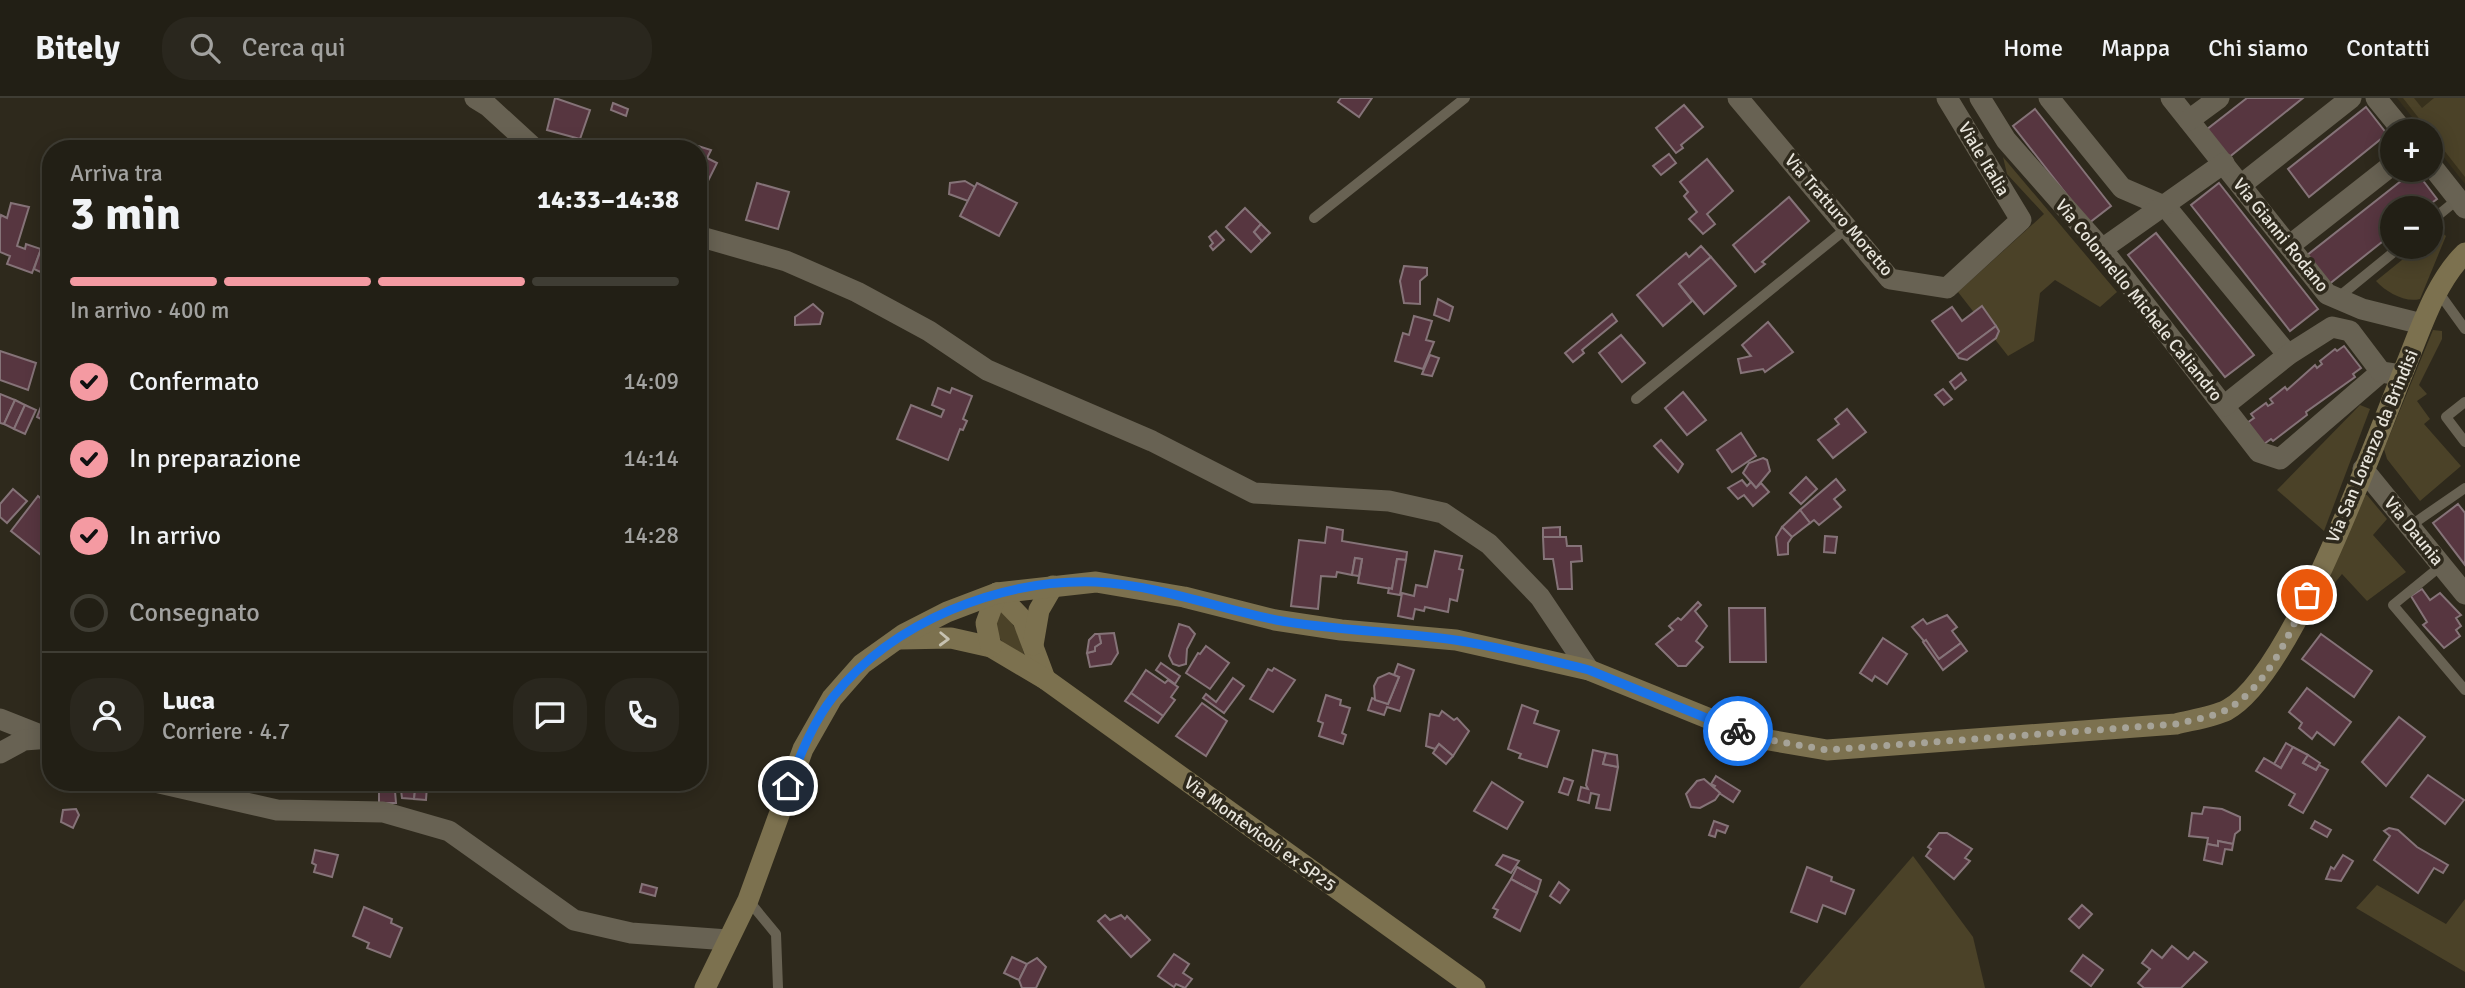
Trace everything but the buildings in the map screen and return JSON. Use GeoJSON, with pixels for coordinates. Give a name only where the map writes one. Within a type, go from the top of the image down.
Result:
{"type":"FeatureCollection","features":[{"type":"Feature","properties":{"kind":"street"},"geometry":{"type":"LineString","coordinates":[[475,98],[488,106],[525,140]]}},
{"type":"Feature","properties":{"kind":"street","name":"Via Tratturo Moretto"},"geometry":{"type":"LineString","coordinates":[[1738,98],[1890,279],[1947,288],[2021,220]]}},
{"type":"Feature","properties":{"kind":"street","name":"Viale Italia"},"geometry":{"type":"LineString","coordinates":[[1947,98],[2021,220]]}},
{"type":"Feature","properties":{"kind":"street","name":"Via Colonnello Michele Caliandro"},"geometry":{"type":"LineString","coordinates":[[1980,98],[2006,140],[2102,249],[2259,452],[2280,459],[2391,373]]}},
{"type":"Feature","properties":{"kind":"street"},"geometry":{"type":"LineString","coordinates":[[2049,98],[2122,188],[2166,206],[2288,355]]}},
{"type":"Feature","properties":{"kind":"street","name":"Via Gianni Rodano"},"geometry":{"type":"LineString","coordinates":[[2171,98],[2327,295],[2335,300],[2422,324]]}},
{"type":"Feature","properties":{"kind":"street"},"geometry":{"type":"LineString","coordinates":[[2189,120],[2219,98]]}},
{"type":"Feature","properties":{"kind":"street"},"geometry":{"type":"LineString","coordinates":[[2241,185],[2351,98]]}},
{"type":"Feature","properties":{"kind":"street"},"geometry":{"type":"LineString","coordinates":[[2376,98],[2393,119]]}},
{"type":"Feature","properties":{"kind":"street"},"geometry":{"type":"LineString","coordinates":[[1983,158],[2006,140]]}},
{"type":"Feature","properties":{"kind":"street"},"geometry":{"type":"LineString","coordinates":[[2102,249],[2224,163]]}},
{"type":"Feature","properties":{"kind":"street"},"geometry":{"type":"LineString","coordinates":[[2289,246],[2380,174]]}},
{"type":"Feature","properties":{"kind":"street"},"geometry":{"type":"LineString","coordinates":[[2443,180],[2461,203]]}},
{"type":"Feature","properties":{"kind":"street"},"geometry":{"type":"LineString","coordinates":[[707,239],[786,261],[857,292],[929,331],[987,370],[1152,441],[1254,493],[1389,501],[1443,513],[1489,544],[1540,597],[1589,670]]}},
{"type":"Feature","properties":{"kind":"street","name":"Via San Lorenzo da Brindisi"},"geometry":{"type":"LineString","coordinates":[[705,988],[748,900],[803,749],[832,698],[862,664],[897,639],[947,612],[997,593],[1096,582],[1185,597],[1275,620],[1341,630],[1456,640],[1589,670],[1674,707],[1758,738],[1827,750],[2176,724],[2227,710],[2262,679],[2294,625],[2363,469],[2391,373],[2422,324],[2455,263],[2465,253]]}},
{"type":"Feature","properties":{"kind":"street"},"geometry":{"type":"LineString","coordinates":[[2224,406],[2288,355],[2332,327],[2350,331],[2391,373]]}},
{"type":"Feature","properties":{"kind":"street","name":"Via Daunia"},"geometry":{"type":"LineString","coordinates":[[2363,469],[2465,594]]}},
{"type":"Feature","properties":{"kind":"street"},"geometry":{"type":"LineString","coordinates":[[1032,650],[1039,610],[1053,586]]}},
{"type":"Feature","properties":{"kind":"street"},"geometry":{"type":"LineString","coordinates":[[991,647],[986,623],[997,593],[1023,620],[1045,679]]}},
{"type":"Feature","properties":{"kind":"street","name":"Via Montevicoli ex SP25"},"geometry":{"type":"LineString","coordinates":[[897,639],[951,638],[991,647],[1045,679],[1475,988]]}},
{"type":"Feature","properties":{"kind":"street"},"geometry":{"type":"LineString","coordinates":[[0,719],[42,735]]}},
{"type":"Feature","properties":{"kind":"street"},"geometry":{"type":"LineString","coordinates":[[0,753],[24,740],[42,738]]}},
{"type":"Feature","properties":{"kind":"street"},"geometry":{"type":"LineString","coordinates":[[194,791],[277,810],[383,812],[449,831],[573,920],[631,933],[728,940]]}},
{"type":"Feature","properties":{"kind":"lane"},"geometry":{"type":"LineString","coordinates":[[1314,218],[1465,98]]}},
{"type":"Feature","properties":{"kind":"lane"},"geometry":{"type":"LineString","coordinates":[[2443,214],[2461,203]]}},
{"type":"Feature","properties":{"kind":"lane"},"geometry":{"type":"LineString","coordinates":[[1636,399],[1847,228]]}},
{"type":"Feature","properties":{"kind":"lane"},"geometry":{"type":"LineString","coordinates":[[2335,300],[2385,259]]}},
{"type":"Feature","properties":{"kind":"lane"},"geometry":{"type":"LineString","coordinates":[[2439,293],[2465,329]]}},
{"type":"Feature","properties":{"kind":"lane"},"geometry":{"type":"LineString","coordinates":[[2465,402],[2446,417],[2465,442]]}},
{"type":"Feature","properties":{"kind":"lane"},"geometry":{"type":"LineString","coordinates":[[2410,526],[2465,488]]}},
{"type":"Feature","properties":{"kind":"lane"},"geometry":{"type":"LineString","coordinates":[[2442,565],[2393,605],[2465,690]]}},
{"type":"Feature","properties":{"kind":"lane"},"geometry":{"type":"LineString","coordinates":[[748,900],[776,934],[778,988]]}},
{"type":"Feature","properties":{"kind":"shaded area"},"geometry":{"type":"Polygon","coordinates":[[[2397,98],[2465,98],[2465,184],[2443,156],[2443,119],[2414,119],[2397,98]]]}},
{"type":"Feature","properties":{"kind":"shaded area"},"geometry":{"type":"Polygon","coordinates":[[[2403,98],[2414,98],[2422,108],[2434,98],[2465,98],[2465,177],[2443,149],[2443,119],[2419,119],[2403,98]]]}},
{"type":"Feature","properties":{"kind":"shaded area"},"geometry":{"type":"Polygon","coordinates":[[[2003,157],[2117,292],[2100,307],[2055,280],[2040,293],[2034,341],[2008,356],[1958,292],[2044,214],[2007,174],[2003,157]]]}},
{"type":"Feature","properties":{"kind":"shaded area"},"geometry":{"type":"Polygon","coordinates":[[[2403,259],[2437,259],[2420,299],[2396,296],[2376,281],[2403,259]]]}},
{"type":"Feature","properties":{"kind":"shaded area"},"geometry":{"type":"Polygon","coordinates":[[[2433,330],[2442,331],[2442,339],[2419,385],[2427,394],[2417,401],[2430,419],[2424,424],[2461,466],[2420,501],[2387,459],[2384,449],[2433,330]]]}},
{"type":"Feature","properties":{"kind":"shaded area"},"geometry":{"type":"Polygon","coordinates":[[[2360,405],[2370,409],[2324,531],[2277,490],[2360,405]]]}},
{"type":"Feature","properties":{"kind":"shaded area"},"geometry":{"type":"Polygon","coordinates":[[[2362,495],[2367,495],[2387,519],[2373,535],[2406,572],[2367,601],[2342,574],[2333,585],[2330,574],[2362,495]]]}},
{"type":"Feature","properties":{"kind":"shaded area"},"geometry":{"type":"Polygon","coordinates":[[[994,610],[1004,611],[1018,633],[1026,661],[1011,651],[998,636],[994,610]]]}},
{"type":"Feature","properties":{"kind":"shaded area"},"geometry":{"type":"Polygon","coordinates":[[[1913,856],[1973,937],[1985,988],[1799,988],[1913,856]]]}},
{"type":"Feature","properties":{"kind":"shaded area"},"geometry":{"type":"Polygon","coordinates":[[[2377,885],[2446,924],[2465,899],[2465,972],[2356,908],[2377,885]]]}},
{"type":"Feature","properties":{"kind":"way so far"},"geometry":{"type":"LineString","coordinates":[[1738,731],[1758,738],[1827,750],[2103,732],[2176,724],[2227,710],[2262,679],[2288,636],[2307,595]]}},
{"type":"Feature","properties":{"kind":"route"},"geometry":{"type":"LineString","coordinates":[[788,786],[803,749],[832,698],[862,664],[904,634],[947,612],[997,593],[1096,582],[1185,597],[1275,620],[1341,630],[1456,640],[1589,670],[1738,731]]}}]}
